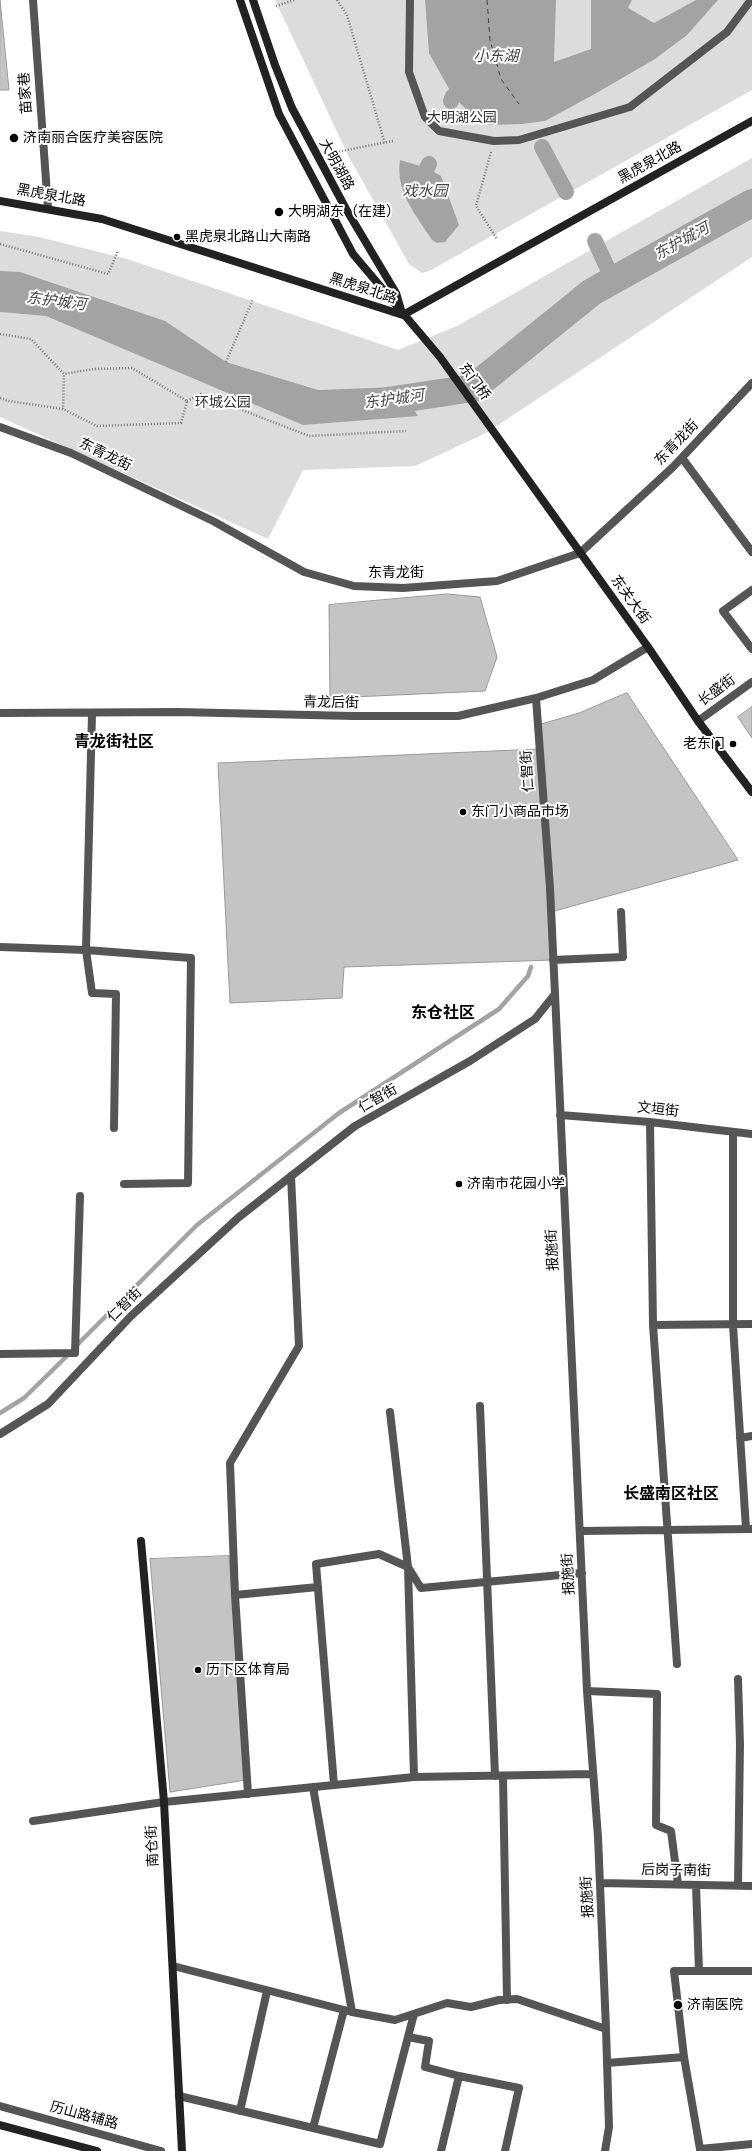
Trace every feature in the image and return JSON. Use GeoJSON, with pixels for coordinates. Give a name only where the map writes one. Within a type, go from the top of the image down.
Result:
{"type":"FeatureCollection","features":[{"type":"Feature","properties":{"kind":"main road","name":"大明湖路"},"geometry":{"type":"LineString","coordinates":[[240,0],[244,18],[279,114],[353,254],[403,315]]}},
{"type":"Feature","properties":{"kind":"main road","name":"大明湖路"},"geometry":{"type":"LineString","coordinates":[[253,0],[275,65],[292,108],[346,209],[396,293],[403,315]]}},
{"type":"Feature","properties":{"kind":"main road","name":"黑虎泉北路"},"geometry":{"type":"LineString","coordinates":[[0,201],[48,208],[102,219],[403,315],[752,122]]}},
{"type":"Feature","properties":{"kind":"main road","name":"东门桥"},"geometry":{"type":"LineString","coordinates":[[403,315],[440,357],[486,422]]}},
{"type":"Feature","properties":{"kind":"main road","name":"东关大街"},"geometry":{"type":"LineString","coordinates":[[486,422],[648,647],[698,721],[752,792]]}},
{"type":"Feature","properties":{"kind":"main road","name":"南仓街"},"geometry":{"type":"LineString","coordinates":[[140,1540],[164,1802],[182,2151]]}},
{"type":"Feature","properties":{"kind":"main road"},"geometry":{"type":"LineString","coordinates":[[0,2125],[97,2151]]}},
{"type":"Feature","properties":{"kind":"street","name":"苗家巷"},"geometry":{"type":"LineString","coordinates":[[32,0],[48,208]]}},
{"type":"Feature","properties":{"kind":"street"},"geometry":{"type":"LineString","coordinates":[[410,0],[409,72],[425,117],[439,131],[494,141],[519,140],[630,107],[727,32],[751,0]]}},
{"type":"Feature","properties":{"kind":"street","name":"东青龙街"},"geometry":{"type":"LineString","coordinates":[[0,427],[71,452],[213,521],[304,572],[354,586],[403,588],[497,581],[580,553],[682,458],[752,383]]}},
{"type":"Feature","properties":{"kind":"street"},"geometry":{"type":"LineString","coordinates":[[682,458],[752,552]]}},
{"type":"Feature","properties":{"kind":"street"},"geometry":{"type":"LineString","coordinates":[[752,590],[723,611],[752,649]]}},
{"type":"Feature","properties":{"kind":"street","name":"青龙后街"},"geometry":{"type":"LineString","coordinates":[[0,713],[92,714],[179,712],[353,716],[458,716],[536,698],[593,680],[648,647]]}},
{"type":"Feature","properties":{"kind":"street","name":"长盛街"},"geometry":{"type":"LineString","coordinates":[[698,721],[752,682]]}},
{"type":"Feature","properties":{"kind":"street","name":"仁智街"},"geometry":{"type":"LineString","coordinates":[[0,1434],[48,1404],[131,1316],[238,1217],[355,1126],[470,1061],[536,1018],[555,994],[536,698]]}},
{"type":"Feature","properties":{"kind":"street"},"geometry":{"type":"LineString","coordinates":[[92,714],[86,950],[92,993],[116,994],[114,1128]]}},
{"type":"Feature","properties":{"kind":"street"},"geometry":{"type":"LineString","coordinates":[[553,960],[622,957],[621,912]]}},
{"type":"Feature","properties":{"kind":"street"},"geometry":{"type":"LineString","coordinates":[[0,947],[86,950],[191,958],[188,1183],[124,1184]]}},
{"type":"Feature","properties":{"kind":"street","name":"报施街"},"geometry":{"type":"LineString","coordinates":[[555,994],[587,1691],[600,1884],[609,2127],[605,2151]]}},
{"type":"Feature","properties":{"kind":"street","name":"文垣街"},"geometry":{"type":"LineString","coordinates":[[560,1115],[650,1122],[752,1134]]}},
{"type":"Feature","properties":{"kind":"street"},"geometry":{"type":"LineString","coordinates":[[650,1122],[653,1325],[669,1531],[677,1664]]}},
{"type":"Feature","properties":{"kind":"street"},"geometry":{"type":"LineString","coordinates":[[580,1532],[749,1529],[740,1438],[733,1325],[733,1132]]}},
{"type":"Feature","properties":{"kind":"street"},"geometry":{"type":"LineString","coordinates":[[248,1794],[235,1595],[230,1463],[299,1346],[292,1176]]}},
{"type":"Feature","properties":{"kind":"street"},"geometry":{"type":"LineString","coordinates":[[0,1354],[75,1353],[80,1196]]}},
{"type":"Feature","properties":{"kind":"street"},"geometry":{"type":"LineString","coordinates":[[653,1325],[752,1324]]}},
{"type":"Feature","properties":{"kind":"street"},"geometry":{"type":"LineString","coordinates":[[480,1406],[487,1583],[499,1776],[506,2000]]}},
{"type":"Feature","properties":{"kind":"street"},"geometry":{"type":"LineString","coordinates":[[390,1412],[408,1567],[414,1777]]}},
{"type":"Feature","properties":{"kind":"street"},"geometry":{"type":"LineString","coordinates":[[740,1438],[752,1436]]}},
{"type":"Feature","properties":{"kind":"street"},"geometry":{"type":"LineString","coordinates":[[334,1785],[316,1564],[379,1554],[408,1567],[421,1588],[582,1573]]}},
{"type":"Feature","properties":{"kind":"street"},"geometry":{"type":"LineString","coordinates":[[235,1595],[318,1587]]}},
{"type":"Feature","properties":{"kind":"street"},"geometry":{"type":"LineString","coordinates":[[738,1679],[740,1744],[738,1885]]}},
{"type":"Feature","properties":{"kind":"street"},"geometry":{"type":"LineString","coordinates":[[587,1691],[657,1694],[656,1825],[671,1830],[678,1884]]}},
{"type":"Feature","properties":{"kind":"street"},"geometry":{"type":"LineString","coordinates":[[33,1821],[164,1802],[414,1777],[593,1774]]}},
{"type":"Feature","properties":{"kind":"street"},"geometry":{"type":"LineString","coordinates":[[313,1787],[352,2012]]}},
{"type":"Feature","properties":{"kind":"street","name":"后岗子南街"},"geometry":{"type":"LineString","coordinates":[[600,1884],[696,1884],[752,1886]]}},
{"type":"Feature","properties":{"kind":"street"},"geometry":{"type":"LineString","coordinates":[[696,1884],[699,1971]]}},
{"type":"Feature","properties":{"kind":"street"},"geometry":{"type":"LineString","coordinates":[[173,1966],[352,2012],[395,2020],[447,2003],[471,2007],[517,1999],[606,2029]]}},
{"type":"Feature","properties":{"kind":"street"},"geometry":{"type":"LineString","coordinates":[[752,1971],[674,1971],[684,2057],[700,2150],[752,2144]]}},
{"type":"Feature","properties":{"kind":"street"},"geometry":{"type":"LineString","coordinates":[[240,2111],[267,1991]]}},
{"type":"Feature","properties":{"kind":"street"},"geometry":{"type":"LineString","coordinates":[[313,2128],[344,2010]]}},
{"type":"Feature","properties":{"kind":"street"},"geometry":{"type":"LineString","coordinates":[[179,2096],[380,2144],[414,2014]]}},
{"type":"Feature","properties":{"kind":"street"},"geometry":{"type":"LineString","coordinates":[[408,2037],[429,2041],[424,2066],[459,2076],[519,2088],[505,2151]]}},
{"type":"Feature","properties":{"kind":"street"},"geometry":{"type":"LineString","coordinates":[[607,2063],[684,2057]]}},
{"type":"Feature","properties":{"kind":"street"},"geometry":{"type":"LineString","coordinates":[[441,2151],[459,2076]]}},
{"type":"Feature","properties":{"kind":"street","name":"历山路辅路"},"geometry":{"type":"LineString","coordinates":[[0,2106],[161,2151]]}},
{"type":"Feature","properties":{"kind":"path"},"geometry":{"type":"LineString","coordinates":[[276,6],[294,0]]}},
{"type":"Feature","properties":{"kind":"path"},"geometry":{"type":"LineString","coordinates":[[337,0],[347,15],[385,144]]}},
{"type":"Feature","properties":{"kind":"path"},"geometry":{"type":"LineString","coordinates":[[336,152],[385,144],[394,141]]}},
{"type":"Feature","properties":{"kind":"path"},"geometry":{"type":"LineString","coordinates":[[494,141],[476,206],[496,239]]}},
{"type":"Feature","properties":{"kind":"path"},"geometry":{"type":"LineString","coordinates":[[0,244],[108,274],[118,251]]}},
{"type":"Feature","properties":{"kind":"path"},"geometry":{"type":"LineString","coordinates":[[226,362],[253,299]]}},
{"type":"Feature","properties":{"kind":"path"},"geometry":{"type":"LineString","coordinates":[[0,334],[31,339],[64,374],[62,409]]}},
{"type":"Feature","properties":{"kind":"path"},"geometry":{"type":"LineString","coordinates":[[64,374],[94,369],[132,368],[187,401]]}},
{"type":"Feature","properties":{"kind":"path"},"geometry":{"type":"LineString","coordinates":[[0,398],[9,402],[62,409],[97,426],[181,423],[187,401],[201,394],[309,436],[406,431]]}},
{"type":"Feature","properties":{"kind":"green space","name":"大明湖公园"},"geometry":{"type":"Polygon","coordinates":[[[275,0],[752,0],[752,90],[431,270],[422,273],[409,264],[349,157],[275,0]]]}},
{"type":"Feature","properties":{"kind":"green space","name":"环城公园"},"geometry":{"type":"Polygon","coordinates":[[[752,158],[752,257],[486,433],[415,466],[303,470],[268,539],[0,417],[0,231],[39,237],[127,259],[398,350],[457,326],[752,158]]]}},
{"type":"Feature","properties":{"kind":"water","name":"小东湖"},"geometry":{"type":"Polygon","coordinates":[[[425,0],[556,0],[554,62],[591,49],[591,0],[632,0],[628,8],[654,23],[696,0],[718,0],[687,35],[655,59],[593,95],[545,121],[522,124],[489,125],[477,120],[453,96],[429,53],[425,0]]]}},
{"type":"Feature","properties":{"kind":"water","name":"戏水园"},"geometry":{"type":"Polygon","coordinates":[[[400,160],[427,168],[441,176],[459,225],[445,242],[437,243],[432,240],[408,202],[401,182],[399,171],[400,160]]]}},
{"type":"Feature","properties":{"kind":"water"},"geometry":{"type":"Polygon","coordinates":[[[0,271],[20,272],[165,321],[226,362],[318,390],[399,387],[418,416],[303,425],[46,316],[0,312],[0,271]]]}},
{"type":"Feature","properties":{"kind":"building"},"geometry":{"type":"Polygon","coordinates":[[[0,0],[9,90],[0,90],[0,0]]]}},
{"type":"Feature","properties":{"kind":"building"},"geometry":{"type":"Polygon","coordinates":[[[447,594],[480,597],[497,657],[485,691],[330,698],[329,605],[447,594]]]}},
{"type":"Feature","properties":{"kind":"building","name":"东门小商品市场"},"geometry":{"type":"Polygon","coordinates":[[[627,693],[738,860],[551,912],[553,960],[344,967],[342,998],[230,1003],[218,763],[539,749],[538,725],[579,713],[627,693]]]}},
{"type":"Feature","properties":{"kind":"building"},"geometry":{"type":"Polygon","coordinates":[[[752,707],[752,738],[738,717],[752,707]]]}},
{"type":"Feature","properties":{"kind":"building","name":"历下区体育局"},"geometry":{"type":"Polygon","coordinates":[[[229,1556],[246,1780],[170,1792],[150,1559],[229,1556]]]}},
{"type":"Feature","properties":{"kind":"waterway"},"geometry":{"type":"LineString","coordinates":[[451,101],[453,96]]}},
{"type":"Feature","properties":{"kind":"waterway"},"geometry":{"type":"LineString","coordinates":[[542,147],[566,192]]}},
{"type":"Feature","properties":{"kind":"waterway"},"geometry":{"type":"LineString","coordinates":[[427,168],[429,164]]}},
{"type":"Feature","properties":{"kind":"waterway","name":"东护城河"},"geometry":{"type":"LineString","coordinates":[[368,404],[473,388],[592,292],[752,203]]}},
{"type":"Feature","properties":{"kind":"waterway"},"geometry":{"type":"LineString","coordinates":[[595,241],[613,280]]}},
{"type":"Feature","properties":{"kind":"waterway"},"geometry":{"type":"LineString","coordinates":[[76,1346],[197,1225],[339,1113],[499,1009],[528,976],[531,967]]}},
{"type":"Feature","properties":{"kind":"waterway"},"geometry":{"type":"LineString","coordinates":[[0,1413],[24,1398],[70,1353]]}},
{"type":"Feature","properties":{"kind":"ferry route"},"geometry":{"type":"LineString","coordinates":[[487,0],[490,40],[501,79],[519,104]]}},
{"type":"Feature","properties":{"kind":"place","name":"济南丽合医疗美容医院"},"geometry":{"type":"Point","coordinates":[14,138]}},
{"type":"Feature","properties":{"kind":"place","name":"大明湖东（在建）"},"geometry":{"type":"Point","coordinates":[279,212]}},
{"type":"Feature","properties":{"kind":"place","name":"黑虎泉北路山大南路"},"geometry":{"type":"Point","coordinates":[177,237]}},
{"type":"Feature","properties":{"kind":"place","name":"老东门"},"geometry":{"type":"Point","coordinates":[733,744]}},
{"type":"Feature","properties":{"kind":"place","name":"东门小商品市场"},"geometry":{"type":"Point","coordinates":[463,812]}},
{"type":"Feature","properties":{"kind":"place","name":"济南市花园小学"},"geometry":{"type":"Point","coordinates":[459,1184]}},
{"type":"Feature","properties":{"kind":"place","name":"历下区体育局"},"geometry":{"type":"Point","coordinates":[198,1670]}},
{"type":"Feature","properties":{"kind":"place","name":"济南医院"},"geometry":{"type":"Point","coordinates":[678,2005]}},
{"type":"Feature","properties":{"kind":"district","name":"青龙街社区"},"geometry":{"type":"Point","coordinates":[114,743]}},
{"type":"Feature","properties":{"kind":"district","name":"东仓社区"},"geometry":{"type":"Point","coordinates":[443,1014]}},
{"type":"Feature","properties":{"kind":"district","name":"长盛南区社区"},"geometry":{"type":"Point","coordinates":[671,1495]}}]}
